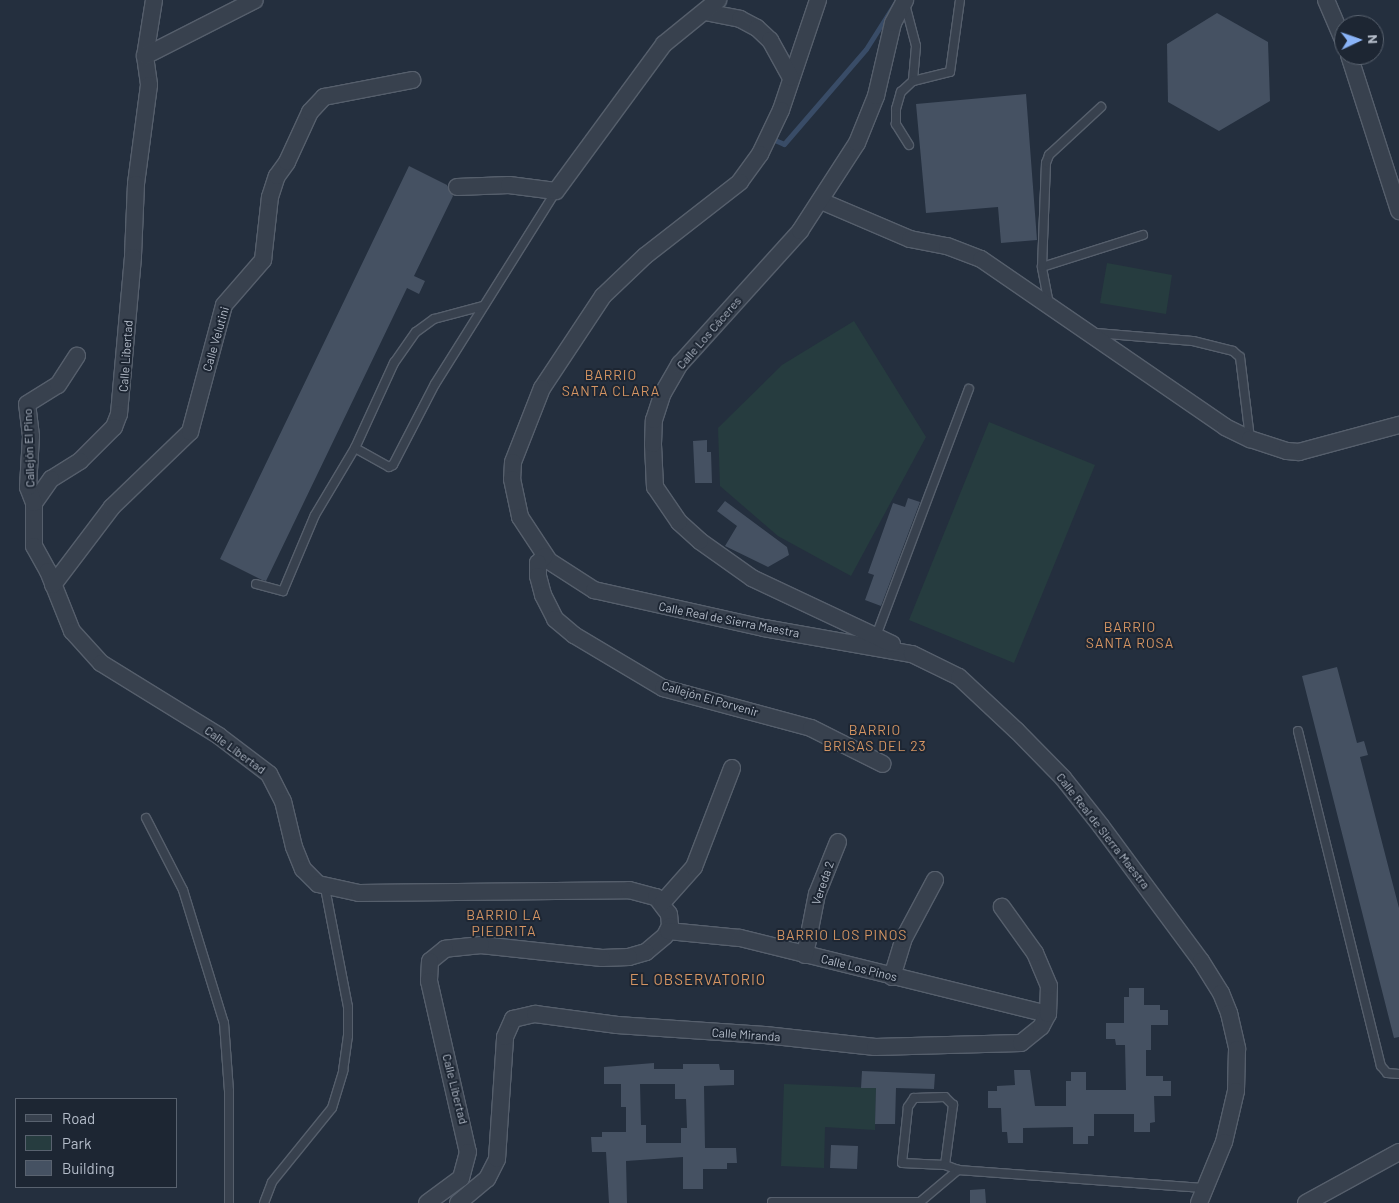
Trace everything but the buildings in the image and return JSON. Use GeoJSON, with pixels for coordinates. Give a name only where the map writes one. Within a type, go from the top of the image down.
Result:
{"type":"FeatureCollection","features":[{"type":"Feature","properties":{"kind":"street","name":"Calle Libertad"},"geometry":{"type":"LineString","coordinates":[[154,0],[146,56],[149,85],[136,184],[133,257],[119,414],[114,427],[80,461],[51,479],[34,502],[34,546],[72,631],[93,656],[130,684],[219,736],[269,774],[283,801],[303,869],[309,879],[325,887],[359,893],[629,890],[645,892],[662,903]]}},
{"type":"Feature","properties":{"kind":"street"},"geometry":{"type":"LineString","coordinates":[[146,56],[255,0]]}},
{"type":"Feature","properties":{"kind":"street"},"geometry":{"type":"LineString","coordinates":[[457,187],[509,185],[556,191],[664,44],[718,0]]}},
{"type":"Feature","properties":{"kind":"street","name":"Calle Real de Sierra Maestra"},"geometry":{"type":"LineString","coordinates":[[818,0],[770,138],[740,182],[645,256],[603,296],[542,388],[515,455],[512,479],[520,516],[545,556],[566,575],[608,596],[912,654],[960,677],[1063,778],[1176,927],[1221,992],[1234,1031],[1238,1071],[1224,1142],[1202,1196]]}},
{"type":"Feature","properties":{"kind":"street","name":"Calle Los Cáceres"},"geometry":{"type":"LineString","coordinates":[[905,0],[893,24],[876,96],[857,143],[800,231],[680,364],[664,393],[654,420],[655,487],[679,522],[733,566],[752,578],[912,654]]}},
{"type":"Feature","properties":{"kind":"street"},"geometry":{"type":"LineString","coordinates":[[1326,0],[1334,19]]}},
{"type":"Feature","properties":{"kind":"street"},"geometry":{"type":"LineString","coordinates":[[705,12],[740,19],[757,28],[770,40],[791,78]]}},
{"type":"Feature","properties":{"kind":"street"},"geometry":{"type":"LineString","coordinates":[[1352,65],[1399,212]]}},
{"type":"Feature","properties":{"kind":"street","name":"Calle Velutini"},"geometry":{"type":"LineString","coordinates":[[53,585],[112,508],[190,432],[224,305],[263,260],[270,197],[277,176],[287,162],[310,112],[324,97],[412,80]]}},
{"type":"Feature","properties":{"kind":"street"},"geometry":{"type":"LineString","coordinates":[[821,201],[910,239],[967,252],[1050,306],[1226,427],[1250,438],[1286,451],[1299,452],[1399,425]]}},
{"type":"Feature","properties":{"kind":"street","name":"Callejón El Pino"},"geometry":{"type":"LineString","coordinates":[[34,502],[28,487],[31,436],[27,404],[58,385],[76,356]]}},
{"type":"Feature","properties":{"kind":"street","name":"Callejón El Porvenir"},"geometry":{"type":"LineString","coordinates":[[545,556],[538,563],[538,576],[543,594],[555,619],[574,635],[663,688],[811,728],[883,764]]}},
{"type":"Feature","properties":{"kind":"street"},"geometry":{"type":"LineString","coordinates":[[668,931],[669,914],[662,903],[694,867],[732,768]]}},
{"type":"Feature","properties":{"kind":"street","name":"Vereda 2"},"geometry":{"type":"LineString","coordinates":[[805,955],[817,894],[838,842]]}},
{"type":"Feature","properties":{"kind":"street"},"geometry":{"type":"LineString","coordinates":[[892,977],[904,940],[935,880]]}},
{"type":"Feature","properties":{"kind":"street"},"geometry":{"type":"LineString","coordinates":[[1002,907],[1045,970],[1050,998],[1048,1014]]}},
{"type":"Feature","properties":{"kind":"street","name":"Calle Libertad"},"geometry":{"type":"LineString","coordinates":[[427,1203],[461,1178],[468,1152],[432,998],[430,961],[445,949],[481,945],[602,958],[629,958],[656,946],[668,931]]}},
{"type":"Feature","properties":{"kind":"street","name":"Calle Los Pinos"},"geometry":{"type":"LineString","coordinates":[[668,931],[740,938],[1048,1014]]}},
{"type":"Feature","properties":{"kind":"street","name":"Calle Miranda"},"geometry":{"type":"LineString","coordinates":[[458,1203],[487,1180],[497,1159],[505,1037],[513,1019],[521,1015],[535,1014],[652,1028],[765,1034],[834,1044],[921,1048],[1021,1043],[1041,1027],[1048,1014]]}},
{"type":"Feature","properties":{"kind":"street"},"geometry":{"type":"LineString","coordinates":[[1306,1203],[1399,1152]]}},
{"type":"Feature","properties":{"kind":"lane"},"geometry":{"type":"LineString","coordinates":[[905,0],[916,46],[913,80]]}},
{"type":"Feature","properties":{"kind":"lane"},"geometry":{"type":"LineString","coordinates":[[909,145],[896,124],[896,109],[901,92],[913,80],[950,72],[960,0]]}},
{"type":"Feature","properties":{"kind":"lane"},"geometry":{"type":"LineString","coordinates":[[1050,306],[1042,267],[1046,163],[1049,154],[1101,107]]}},
{"type":"Feature","properties":{"kind":"lane"},"geometry":{"type":"LineString","coordinates":[[355,448],[389,467],[393,465],[435,384],[556,191]]}},
{"type":"Feature","properties":{"kind":"lane"},"geometry":{"type":"LineString","coordinates":[[1042,267],[1143,235]]}},
{"type":"Feature","properties":{"kind":"lane"},"geometry":{"type":"LineString","coordinates":[[256,584],[283,591],[315,515],[355,448],[394,363],[416,332],[434,319],[483,306]]}},
{"type":"Feature","properties":{"kind":"lane"},"geometry":{"type":"LineString","coordinates":[[1089,333],[1193,341],[1232,351],[1240,357],[1250,438]]}},
{"type":"Feature","properties":{"kind":"lane"},"geometry":{"type":"LineString","coordinates":[[876,636],[969,389]]}},
{"type":"Feature","properties":{"kind":"lane"},"geometry":{"type":"LineString","coordinates":[[1298,731],[1381,1066],[1387,1073],[1399,1074]]}},
{"type":"Feature","properties":{"kind":"lane"},"geometry":{"type":"LineString","coordinates":[[146,818],[183,890],[224,1023],[228,1074],[229,1203]]}},
{"type":"Feature","properties":{"kind":"lane"},"geometry":{"type":"LineString","coordinates":[[264,1203],[272,1182],[332,1108],[343,1071],[348,1036],[348,1007],[325,887]]}},
{"type":"Feature","properties":{"kind":"lane"},"geometry":{"type":"LineString","coordinates":[[945,1165],[953,1105],[945,1097],[914,1098],[908,1107],[902,1163],[945,1165],[958,1170],[1202,1196]]}},
{"type":"Feature","properties":{"kind":"lane"},"geometry":{"type":"LineString","coordinates":[[772,1202],[920,1202],[958,1170]]}},
{"type":"Feature","properties":{"kind":"green space"},"geometry":{"type":"Polygon","coordinates":[[[1107,263],[1172,275],[1166,314],[1100,303],[1107,263]]]}},
{"type":"Feature","properties":{"kind":"green space"},"geometry":{"type":"Polygon","coordinates":[[[854,321],[926,437],[851,576],[778,536],[720,486],[718,428],[782,365],[854,321]]]}},
{"type":"Feature","properties":{"kind":"green space"},"geometry":{"type":"Polygon","coordinates":[[[989,422],[1095,465],[1014,663],[909,620],[989,422]]]}},
{"type":"Feature","properties":{"kind":"green space"},"geometry":{"type":"Polygon","coordinates":[[[784,1084],[876,1088],[875,1130],[825,1127],[824,1168],[781,1166],[784,1084]]]}},
{"type":"Feature","properties":{"kind":"waterway"},"geometry":{"type":"LineString","coordinates":[[770,138],[784,144],[866,49],[897,0]]}},
{"type":"Feature","properties":{"kind":"district","name":"BARRIO SANTA CLARA"},"geometry":{"type":"Point","coordinates":[611,384]}},
{"type":"Feature","properties":{"kind":"district","name":"BARRIO SANTA ROSA"},"geometry":{"type":"Point","coordinates":[1130,636]}},
{"type":"Feature","properties":{"kind":"district","name":"BARRIO BRISAS DEL 23"},"geometry":{"type":"Point","coordinates":[875,738]}},
{"type":"Feature","properties":{"kind":"district","name":"BARRIO LA PIEDRITA"},"geometry":{"type":"Point","coordinates":[504,924]}},
{"type":"Feature","properties":{"kind":"district","name":"BARRIO LOS PINOS"},"geometry":{"type":"Point","coordinates":[842,935]}},
{"type":"Feature","properties":{"kind":"district","name":"EL OBSERVATORIO"},"geometry":{"type":"Point","coordinates":[698,980]}}]}
